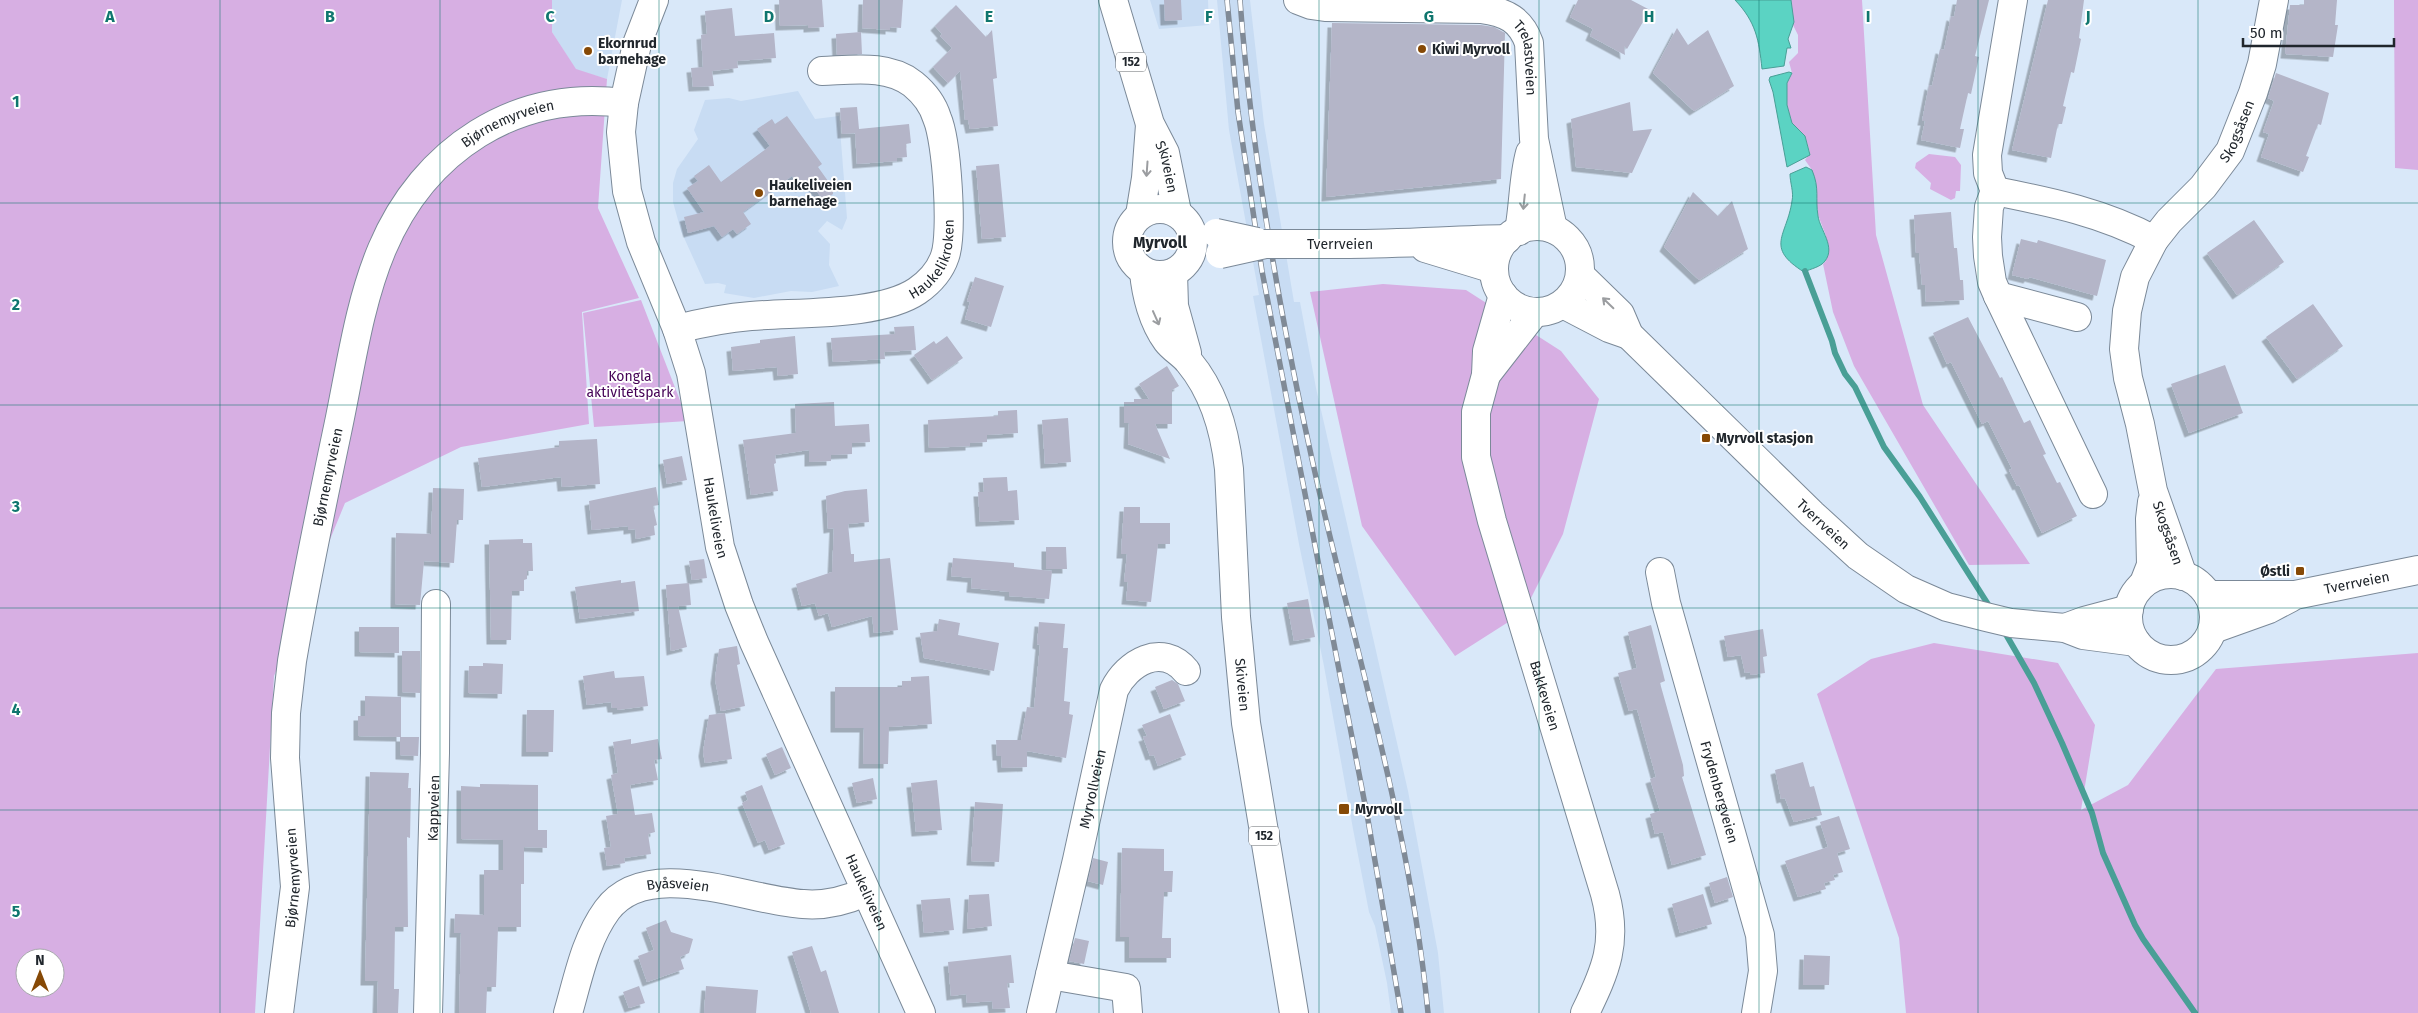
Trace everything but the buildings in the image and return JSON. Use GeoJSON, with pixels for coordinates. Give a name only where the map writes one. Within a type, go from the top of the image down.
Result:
{"type":"FeatureCollection","features":[{"type":"Feature","properties":{"kind":"street","name":"Haukeliveien"},"geometry":{"type":"LineString","coordinates":[[654,0],[637,44],[624,103],[621,132],[626,191],[641,242],[676,329],[691,373],[716,526],[730,581],[754,642],[921,1013]]}},
{"type":"Feature","properties":{"kind":"street","name":"Skiveien"},"geometry":{"type":"LineString","coordinates":[[1113,0],[1150,124],[1165,153],[1183,219]]}},
{"type":"Feature","properties":{"kind":"street","name":"Trelastveien"},"geometry":{"type":"LineString","coordinates":[[1298,0],[1311,5],[1325,7],[1482,9],[1505,14],[1520,25],[1530,44],[1534,139],[1553,229]]}},
{"type":"Feature","properties":{"kind":"street"},"geometry":{"type":"LineString","coordinates":[[2013,0],[1987,155],[1988,173],[1995,191],[1989,207],[1987,237],[1992,282],[2093,494]]}},
{"type":"Feature","properties":{"kind":"street","name":"Skogsåsen"},"geometry":{"type":"LineString","coordinates":[[2183,576],[2153,491],[2125,363],[2124,330],[2135,277],[2154,240],[2169,221],[2203,187],[2230,151],[2253,93],[2262,64],[2274,0]]}},
{"type":"Feature","properties":{"kind":"street","name":"Haukelikroken"},"geometry":{"type":"LineString","coordinates":[[676,329],[723,319],[864,308],[890,304],[919,290],[938,271],[946,255],[950,227],[942,136],[938,118],[928,100],[914,84],[890,73],[859,70],[822,70]]}},
{"type":"Feature","properties":{"kind":"street","name":"Bjørnemyrveien"},"geometry":{"type":"LineString","coordinates":[[279,1013],[295,887],[285,758],[286,713],[292,661],[302,600],[358,331],[381,250],[399,214],[425,178],[450,153],[480,132],[513,116],[552,105],[589,100],[624,103]]}},
{"type":"Feature","properties":{"kind":"street","name":"Skiveien"},"geometry":{"type":"LineString","coordinates":[[1140,215],[1148,167],[1150,124]]}},
{"type":"Feature","properties":{"kind":"street","name":"Trelastveien"},"geometry":{"type":"LineString","coordinates":[[1513,235],[1524,197],[1526,170],[1534,139]]}},
{"type":"Feature","properties":{"kind":"street"},"geometry":{"type":"LineString","coordinates":[[1995,191],[2087,211],[2126,225],[2154,240]]}},
{"type":"Feature","properties":{"kind":"street"},"geometry":{"type":"LineString","coordinates":[[1140,215],[1158,208],[1183,219]]}},
{"type":"Feature","properties":{"kind":"street","name":"152"},"geometry":{"type":"LineString","coordinates":[[1140,215],[1132,223],[1126,244],[1129,255],[1135,265],[1144,272]]}},
{"type":"Feature","properties":{"kind":"street","name":"152"},"geometry":{"type":"LineString","coordinates":[[1180,267],[1194,244],[1183,219]]}},
{"type":"Feature","properties":{"kind":"street","name":"Tverrveien"},"geometry":{"type":"LineString","coordinates":[[1183,219],[1265,244]]}},
{"type":"Feature","properties":{"kind":"street","name":"Tverrveien"},"geometry":{"type":"LineString","coordinates":[[1180,267],[1265,244],[1414,244],[1513,235],[1539,226],[1553,229]]}},
{"type":"Feature","properties":{"kind":"street"},"geometry":{"type":"LineString","coordinates":[[1513,235],[1498,253],[1494,269],[1498,287],[1502,294],[1517,307],[1535,312],[1554,309],[1563,304],[1574,291],[1580,275],[1579,259],[1572,244],[1553,229]]}},
{"type":"Feature","properties":{"kind":"street","name":"Tverrveien"},"geometry":{"type":"LineString","coordinates":[[1414,244],[1494,269]]}},
{"type":"Feature","properties":{"kind":"street","name":"Skiveien"},"geometry":{"type":"LineString","coordinates":[[1180,267],[1174,306],[1189,362],[1212,401],[1225,439],[1231,496],[1239,658],[1246,723],[1294,1013]]}},
{"type":"Feature","properties":{"kind":"street"},"geometry":{"type":"LineString","coordinates":[[1144,272],[1154,275],[1180,267]]}},
{"type":"Feature","properties":{"kind":"street","name":"Skiveien"},"geometry":{"type":"LineString","coordinates":[[1144,272],[1150,301],[1167,341],[1189,362]]}},
{"type":"Feature","properties":{"kind":"street","name":"Tverrveien"},"geometry":{"type":"LineString","coordinates":[[1580,275],[1620,314],[1629,336]]}},
{"type":"Feature","properties":{"kind":"street","name":"Bakkeveien"},"geometry":{"type":"LineString","coordinates":[[1502,294],[1488,351],[1486,375],[1478,399],[1474,428],[1476,457],[1481,482],[1605,894],[1611,920],[1611,942],[1607,962],[1585,1013]]}},
{"type":"Feature","properties":{"kind":"street"},"geometry":{"type":"LineString","coordinates":[[1998,296],[2077,316]]}},
{"type":"Feature","properties":{"kind":"street","name":"Tverrveien"},"geometry":{"type":"LineString","coordinates":[[1563,304],[1609,328],[1629,336],[1812,514],[1858,556],[1906,589],[1947,607],[2011,623],[2066,628],[2083,635],[2136,642]]}},
{"type":"Feature","properties":{"kind":"street","name":"Bakkeveien"},"geometry":{"type":"LineString","coordinates":[[1486,375],[1535,312]]}},
{"type":"Feature","properties":{"kind":"street","name":"Skogsåsen"},"geometry":{"type":"LineString","coordinates":[[2144,584],[2151,565],[2150,518],[2153,491]]}},
{"type":"Feature","properties":{"kind":"street","name":"Tverrveien"},"geometry":{"type":"LineString","coordinates":[[2208,595],[2295,595],[2418,570]]}},
{"type":"Feature","properties":{"kind":"street","name":"Frydenbergveien"},"geometry":{"type":"LineString","coordinates":[[1660,572],[1666,603],[1760,935],[1763,971],[1756,1013]]}},
{"type":"Feature","properties":{"kind":"street"},"geometry":{"type":"LineString","coordinates":[[2162,575],[2183,576],[2202,586],[2208,595],[2214,612],[2213,630],[2209,639],[2196,653],[2178,660],[2159,659],[2142,650],[2136,642],[2129,626],[2129,609],[2132,599],[2144,584],[2162,575]]}},
{"type":"Feature","properties":{"kind":"street","name":"Tverrveien"},"geometry":{"type":"LineString","coordinates":[[2213,630],[2269,609],[2295,595]]}},
{"type":"Feature","properties":{"kind":"street","name":"Kappveien"},"geometry":{"type":"LineString","coordinates":[[428,1013],[435,753],[436,604]]}},
{"type":"Feature","properties":{"kind":"street","name":"Tverrveien"},"geometry":{"type":"LineString","coordinates":[[2066,628],[2084,621],[2129,609]]}},
{"type":"Feature","properties":{"kind":"street","name":"Myrvollveien"},"geometry":{"type":"LineString","coordinates":[[1040,1013],[1077,860],[1114,690],[1128,670],[1148,659],[1170,659],[1186,671]]}},
{"type":"Feature","properties":{"kind":"street","name":"Byåsveien"},"geometry":{"type":"LineString","coordinates":[[568,1013],[594,932],[608,908],[630,891],[656,884],[685,884],[809,904],[838,902],[865,892]]}},
{"type":"Feature","properties":{"kind":"street"},"geometry":{"type":"LineString","coordinates":[[1050,975],[1126,988],[1128,1013]]}},
{"type":"Feature","properties":{"kind":"shaded area","name":"Ekornrud barnehage"},"geometry":{"type":"Polygon","coordinates":[[[552,0],[622,0],[607,79],[576,70],[552,32],[552,0]]]}},
{"type":"Feature","properties":{"kind":"shaded area"},"geometry":{"type":"Polygon","coordinates":[[[1150,0],[1208,0],[1209,25],[1159,29],[1150,0]]]}},
{"type":"Feature","properties":{"kind":"shaded area"},"geometry":{"type":"Polygon","coordinates":[[[1217,0],[1250,0],[1264,124],[1294,302],[1300,302],[1316,388],[1408,791],[1438,953],[1444,1013],[1391,1013],[1387,983],[1375,926],[1369,912],[1353,829],[1324,666],[1299,544],[1253,296],[1259,295],[1229,130],[1217,0]]]}},
{"type":"Feature","properties":{"kind":"shaded area"},"geometry":{"type":"Polygon","coordinates":[[[1735,0],[1791,0],[1794,22],[1788,39],[1791,48],[1787,48],[1784,66],[1762,69],[1752,24],[1735,0]]]}},
{"type":"Feature","properties":{"kind":"shaded area"},"geometry":{"type":"Polygon","coordinates":[[[1789,72],[1792,73],[1787,83],[1787,105],[1792,123],[1805,136],[1810,155],[1787,167],[1769,80],[1770,77],[1789,72]]]}},
{"type":"Feature","properties":{"kind":"shaded area","name":"Haukeliveien barnehage"},"geometry":{"type":"Polygon","coordinates":[[[798,91],[815,119],[839,116],[847,218],[842,230],[827,221],[818,231],[830,244],[829,265],[839,286],[812,292],[791,291],[754,298],[724,293],[726,285],[718,283],[705,284],[681,231],[673,202],[673,183],[677,169],[698,139],[694,130],[705,100],[729,98],[741,101],[798,91]]]}},
{"type":"Feature","properties":{"kind":"shaded area"},"geometry":{"type":"Polygon","coordinates":[[[1806,167],[1812,170],[1814,177],[1817,188],[1819,221],[1829,250],[1828,256],[1823,263],[1804,272],[1785,255],[1781,248],[1781,240],[1792,198],[1790,174],[1806,167]]]}},
{"type":"Feature","properties":{"kind":"green space"},"geometry":{"type":"Polygon","coordinates":[[[0,0],[552,0],[552,32],[576,69],[607,79],[598,208],[639,298],[582,312],[589,424],[461,447],[345,503],[274,676],[255,1013],[0,1013],[0,0]]]}},
{"type":"Feature","properties":{"kind":"green space"},"geometry":{"type":"Polygon","coordinates":[[[1791,0],[1862,0],[1876,235],[1923,405],[2030,564],[1969,565],[1854,366],[1833,312],[1823,264],[1826,261],[1826,236],[1818,215],[1812,170],[1805,160],[1810,153],[1805,136],[1792,123],[1787,105],[1787,83],[1792,73],[1789,62],[1798,53],[1798,35],[1793,25],[1791,0]]]}},
{"type":"Feature","properties":{"kind":"green space"},"geometry":{"type":"Polygon","coordinates":[[[2394,0],[2418,0],[2418,170],[2395,168],[2394,0]]]}},
{"type":"Feature","properties":{"kind":"green space"},"geometry":{"type":"Polygon","coordinates":[[[1929,154],[1955,157],[1961,165],[1960,191],[1956,191],[1955,198],[1951,200],[1930,189],[1931,183],[1915,168],[1916,163],[1929,154]]]}},
{"type":"Feature","properties":{"kind":"green space"},"geometry":{"type":"Polygon","coordinates":[[[1383,284],[1466,290],[1561,351],[1599,399],[1563,534],[1524,612],[1455,656],[1362,526],[1310,292],[1383,284]]]}},
{"type":"Feature","properties":{"kind":"green space","name":"Kongla aktivitetspark"},"geometry":{"type":"Polygon","coordinates":[[[641,300],[688,421],[594,427],[583,313],[641,300]]]}},
{"type":"Feature","properties":{"kind":"green space"},"geometry":{"type":"Polygon","coordinates":[[[1934,643],[2058,663],[2095,725],[2081,810],[2128,785],[2216,669],[2418,653],[2418,1013],[1906,1013],[1899,938],[1817,694],[1871,659],[1934,643]]]}},
{"type":"Feature","properties":{"kind":"waterway"},"geometry":{"type":"LineString","coordinates":[[1805,271],[1835,353],[1845,374],[1855,387],[1884,447],[1920,497],[1991,609]]}},
{"type":"Feature","properties":{"kind":"waterway"},"geometry":{"type":"LineString","coordinates":[[2004,631],[2034,683],[2062,743],[2092,813],[2103,853],[2135,925],[2195,1013]]}},
{"type":"Feature","properties":{"kind":"railway"},"geometry":{"type":"LineString","coordinates":[[1227,0],[1238,112],[1262,271],[1368,820],[1401,1013]]}},
{"type":"Feature","properties":{"kind":"railway"},"geometry":{"type":"LineString","coordinates":[[1240,0],[1245,61],[1260,183],[1292,366],[1318,486],[1396,813],[1420,946],[1428,1013]]}},
{"type":"Feature","properties":{"kind":"place","name":"Kiwi Myrvoll"},"geometry":{"type":"Point","coordinates":[1422,49]}},
{"type":"Feature","properties":{"kind":"place","name":"Ekornrud barnehage"},"geometry":{"type":"Point","coordinates":[588,51]}},
{"type":"Feature","properties":{"kind":"place","name":"Haukeliveien barnehage"},"geometry":{"type":"Point","coordinates":[759,193]}},
{"type":"Feature","properties":{"kind":"place","name":"Myrvoll stasjon"},"geometry":{"type":"Point","coordinates":[1706,438]}},
{"type":"Feature","properties":{"kind":"place","name":"Østli"},"geometry":{"type":"Point","coordinates":[2300,571]}},
{"type":"Feature","properties":{"kind":"place","name":"Myrvoll"},"geometry":{"type":"Point","coordinates":[1344,809]}},
{"type":"Feature","properties":{"kind":"district","name":"Myrvoll"},"geometry":{"type":"Point","coordinates":[1160,242]}}]}
